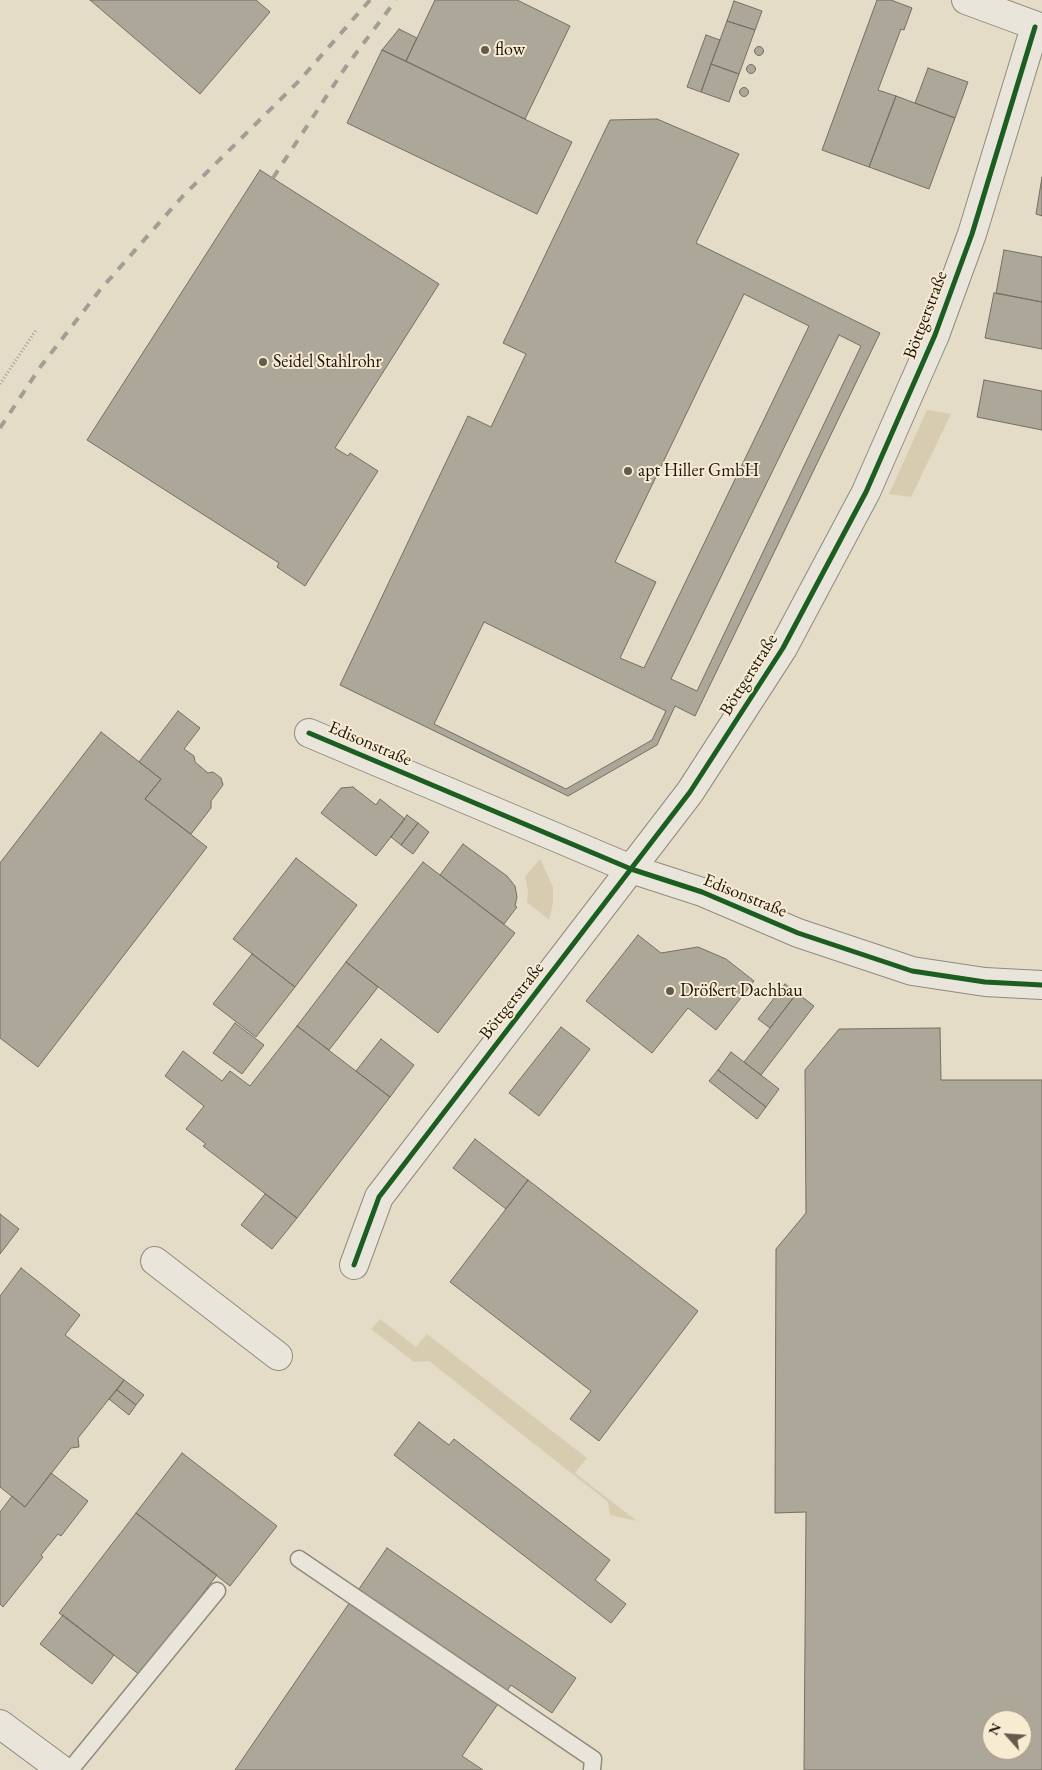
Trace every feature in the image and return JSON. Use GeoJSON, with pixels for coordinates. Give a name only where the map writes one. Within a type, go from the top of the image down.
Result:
{"type":"FeatureCollection","features":[{"type":"Feature","properties":{"kind":"street"},"geometry":{"type":"LineString","coordinates":[[966,0],[1039,28]]}},
{"type":"Feature","properties":{"kind":"street","name":"Böttgerstraße"},"geometry":{"type":"LineString","coordinates":[[354,1264],[379,1197],[690,792],[783,648],[866,492],[935,335],[968,243],[1039,28]]}},
{"type":"Feature","properties":{"kind":"street","name":"Edisonstraße"},"geometry":{"type":"LineString","coordinates":[[309,733],[631,869],[702,892],[798,933],[912,971],[985,982],[1042,985]]}},
{"type":"Feature","properties":{"kind":"street"},"geometry":{"type":"LineString","coordinates":[[155,1262],[278,1356]]}},
{"type":"Feature","properties":{"kind":"street"},"geometry":{"type":"LineString","coordinates":[[0,1724],[62,1770]]}},
{"type":"Feature","properties":{"kind":"lane"},"geometry":{"type":"LineString","coordinates":[[299,1559],[593,1759],[592,1770]]}},
{"type":"Feature","properties":{"kind":"lane"},"geometry":{"type":"LineString","coordinates":[[70,1770],[217,1591]]}},
{"type":"Feature","properties":{"kind":"path"},"geometry":{"type":"LineString","coordinates":[[0,384],[36,330]]}},
{"type":"Feature","properties":{"kind":"shaded area"},"geometry":{"type":"Polygon","coordinates":[[[927,410],[951,414],[911,497],[889,494],[927,410]]]}},
{"type":"Feature","properties":{"kind":"shaded area"},"geometry":{"type":"Polygon","coordinates":[[[540,859],[553,887],[553,903],[549,920],[527,902],[528,890],[525,877],[540,859]]]}},
{"type":"Feature","properties":{"kind":"shaded area"},"geometry":{"type":"Polygon","coordinates":[[[380,1319],[416,1347],[427,1334],[587,1458],[575,1473],[637,1521],[610,1515],[608,1502],[429,1361],[414,1362],[371,1329],[380,1319]]]}},
{"type":"Feature","properties":{"kind":"building"},"geometry":{"type":"Polygon","coordinates":[[[90,0],[256,0],[270,12],[200,94],[90,0]]]}},
{"type":"Feature","properties":{"kind":"building","name":"flow"},"geometry":{"type":"Polygon","coordinates":[[[435,0],[517,0],[570,26],[525,119],[406,61],[435,0]]]}},
{"type":"Feature","properties":{"kind":"building"},"geometry":{"type":"Polygon","coordinates":[[[877,0],[891,0],[912,8],[904,30],[901,29],[878,90],[896,96],[869,167],[822,150],[877,0]]]}},
{"type":"Feature","properties":{"kind":"building"},"geometry":{"type":"Polygon","coordinates":[[[734,1],[762,11],[755,30],[727,21],[734,1]]]}},
{"type":"Feature","properties":{"kind":"building"},"geometry":{"type":"Polygon","coordinates":[[[727,21],[755,30],[739,74],[711,64],[727,21]]]}},
{"type":"Feature","properties":{"kind":"building"},"geometry":{"type":"Polygon","coordinates":[[[399,29],[417,38],[406,61],[382,50],[399,29]]]}},
{"type":"Feature","properties":{"kind":"building"},"geometry":{"type":"Polygon","coordinates":[[[706,35],[720,40],[701,92],[687,87],[706,35]]]}},
{"type":"Feature","properties":{"kind":"building"},"geometry":{"type":"Polygon","coordinates":[[[759,47],[763,51],[759,55],[755,51],[759,47]]]}},
{"type":"Feature","properties":{"kind":"building"},"geometry":{"type":"Polygon","coordinates":[[[382,50],[572,142],[537,214],[347,123],[382,50]]]}},
{"type":"Feature","properties":{"kind":"building"},"geometry":{"type":"Polygon","coordinates":[[[711,64],[739,74],[729,102],[701,92],[711,64]]]}},
{"type":"Feature","properties":{"kind":"building"},"geometry":{"type":"Polygon","coordinates":[[[751,65],[755,69],[751,73],[747,69],[751,65]]]}},
{"type":"Feature","properties":{"kind":"building"},"geometry":{"type":"Polygon","coordinates":[[[928,68],[968,82],[955,118],[915,103],[928,68]]]}},
{"type":"Feature","properties":{"kind":"building"},"geometry":{"type":"Polygon","coordinates":[[[744,88],[748,92],[744,96],[740,92],[744,88]]]}},
{"type":"Feature","properties":{"kind":"building"},"geometry":{"type":"Polygon","coordinates":[[[896,96],[955,118],[929,189],[869,167],[896,96]]]}},
{"type":"Feature","properties":{"kind":"building","name":"apt Hiller GmbH"},"geometry":{"type":"Polygon","coordinates":[[[657,119],[739,154],[696,243],[880,333],[695,716],[675,706],[657,745],[568,796],[340,685],[468,416],[491,427],[526,354],[503,343],[610,120],[657,119]]]}},
{"type":"Feature","properties":{"kind":"building","name":"Seidel Stahlrohr"},"geometry":{"type":"Polygon","coordinates":[[[260,170],[439,284],[335,448],[348,456],[350,453],[378,471],[305,586],[277,567],[279,563],[87,440],[260,170]]]}},
{"type":"Feature","properties":{"kind":"building"},"geometry":{"type":"Polygon","coordinates":[[[1042,177],[1042,216],[1036,214],[1042,177]]]}},
{"type":"Feature","properties":{"kind":"building"},"geometry":{"type":"Polygon","coordinates":[[[1004,250],[1042,257],[1042,302],[996,293],[1004,250]]]}},
{"type":"Feature","properties":{"kind":"building"},"geometry":{"type":"Polygon","coordinates":[[[994,293],[1042,302],[1042,349],[985,338],[994,293]]]}},
{"type":"Feature","properties":{"kind":"building"},"geometry":{"type":"Polygon","coordinates":[[[744,294],[809,326],[644,668],[620,658],[656,582],[615,562],[744,294]]]}},
{"type":"Feature","properties":{"kind":"building"},"geometry":{"type":"Polygon","coordinates":[[[839,335],[861,346],[697,691],[671,679],[839,335]]]}},
{"type":"Feature","properties":{"kind":"building"},"geometry":{"type":"Polygon","coordinates":[[[984,380],[1042,391],[1042,430],[977,417],[984,380]]]}},
{"type":"Feature","properties":{"kind":"building"},"geometry":{"type":"Polygon","coordinates":[[[484,622],[666,711],[652,740],[566,789],[434,724],[484,622]]]}},
{"type":"Feature","properties":{"kind":"building"},"geometry":{"type":"Polygon","coordinates":[[[178,711],[200,728],[184,749],[194,756],[195,762],[208,773],[213,772],[221,778],[223,785],[211,801],[211,808],[191,834],[145,799],[161,779],[139,762],[178,711]]]}},
{"type":"Feature","properties":{"kind":"building"},"geometry":{"type":"Polygon","coordinates":[[[101,732],[161,779],[145,799],[207,847],[38,1067],[0,1038],[0,863],[101,732]]]}},
{"type":"Feature","properties":{"kind":"building"},"geometry":{"type":"Polygon","coordinates":[[[353,787],[376,805],[380,799],[405,819],[376,856],[321,813],[341,788],[353,787]]]}},
{"type":"Feature","properties":{"kind":"building"},"geometry":{"type":"Polygon","coordinates":[[[407,815],[418,823],[401,845],[391,837],[407,815]]]}},
{"type":"Feature","properties":{"kind":"building"},"geometry":{"type":"Polygon","coordinates":[[[418,823],[429,832],[413,854],[401,845],[418,823]]]}},
{"type":"Feature","properties":{"kind":"building"},"geometry":{"type":"Polygon","coordinates":[[[463,844],[507,876],[515,886],[517,897],[515,906],[517,907],[504,924],[440,875],[463,844]]]}},
{"type":"Feature","properties":{"kind":"building"},"geometry":{"type":"Polygon","coordinates":[[[296,858],[357,905],[295,987],[233,939],[296,858]]]}},
{"type":"Feature","properties":{"kind":"building"},"geometry":{"type":"Polygon","coordinates":[[[423,862],[515,933],[438,1033],[346,962],[423,862]]]}},
{"type":"Feature","properties":{"kind":"building","name":"Drößert Dachbau"},"geometry":{"type":"Polygon","coordinates":[[[638,935],[661,953],[698,947],[726,959],[754,981],[716,1030],[688,1008],[652,1053],[586,1001],[638,935]]]}},
{"type":"Feature","properties":{"kind":"building"},"geometry":{"type":"Polygon","coordinates":[[[252,954],[295,987],[256,1037],[213,1004],[252,954]]]}},
{"type":"Feature","properties":{"kind":"building"},"geometry":{"type":"Polygon","coordinates":[[[346,962],[378,987],[329,1050],[297,1026],[346,962]]]}},
{"type":"Feature","properties":{"kind":"building"},"geometry":{"type":"Polygon","coordinates":[[[785,984],[797,993],[770,1028],[758,1019],[785,984]]]}},
{"type":"Feature","properties":{"kind":"building"},"geometry":{"type":"Polygon","coordinates":[[[797,993],[814,1006],[761,1075],[744,1062],[797,993]]]}},
{"type":"Feature","properties":{"kind":"building"},"geometry":{"type":"Polygon","coordinates":[[[235,1023],[264,1045],[242,1074],[213,1053],[235,1023]]]}},
{"type":"Feature","properties":{"kind":"building"},"geometry":{"type":"Polygon","coordinates":[[[297,1026],[390,1097],[297,1218],[203,1146],[206,1144],[186,1129],[204,1106],[165,1076],[183,1051],[222,1081],[230,1071],[250,1086],[297,1026]]]}},
{"type":"Feature","properties":{"kind":"building"},"geometry":{"type":"Polygon","coordinates":[[[561,1027],[590,1049],[539,1116],[509,1093],[561,1027]]]}},
{"type":"Feature","properties":{"kind":"building"},"geometry":{"type":"Polygon","coordinates":[[[940,1028],[941,1080],[1042,1080],[1042,1770],[804,1770],[806,1512],[775,1513],[776,1249],[806,1213],[805,1070],[839,1029],[940,1028]]]}},
{"type":"Feature","properties":{"kind":"building"},"geometry":{"type":"Polygon","coordinates":[[[381,1039],[414,1065],[390,1097],[356,1071],[381,1039]]]}},
{"type":"Feature","properties":{"kind":"building"},"geometry":{"type":"Polygon","coordinates":[[[731,1052],[779,1089],[766,1107],[718,1070],[731,1052]]]}},
{"type":"Feature","properties":{"kind":"building"},"geometry":{"type":"Polygon","coordinates":[[[718,1070],[766,1107],[757,1119],[709,1081],[718,1070]]]}},
{"type":"Feature","properties":{"kind":"building"},"geometry":{"type":"Polygon","coordinates":[[[475,1139],[528,1180],[506,1209],[453,1168],[475,1139]]]}},
{"type":"Feature","properties":{"kind":"building"},"geometry":{"type":"Polygon","coordinates":[[[528,1180],[698,1311],[599,1441],[570,1419],[591,1391],[450,1282],[528,1180]]]}},
{"type":"Feature","properties":{"kind":"building"},"geometry":{"type":"Polygon","coordinates":[[[265,1194],[297,1218],[272,1249],[241,1225],[265,1194]]]}},
{"type":"Feature","properties":{"kind":"building"},"geometry":{"type":"Polygon","coordinates":[[[0,1214],[19,1229],[0,1254],[0,1214]]]}},
{"type":"Feature","properties":{"kind":"building"},"geometry":{"type":"Polygon","coordinates":[[[21,1268],[80,1315],[65,1335],[124,1380],[78,1438],[79,1447],[71,1448],[25,1507],[0,1487],[0,1296],[21,1268]]]}},
{"type":"Feature","properties":{"kind":"building"},"geometry":{"type":"Polygon","coordinates":[[[124,1380],[144,1395],[136,1405],[117,1390],[124,1380]]]}},
{"type":"Feature","properties":{"kind":"building"},"geometry":{"type":"Polygon","coordinates":[[[117,1390],[136,1405],[129,1415],[109,1399],[117,1390]]]}},
{"type":"Feature","properties":{"kind":"building"},"geometry":{"type":"Polygon","coordinates":[[[419,1422],[449,1445],[454,1439],[610,1560],[595,1580],[626,1604],[611,1623],[394,1455],[419,1422]]]}},
{"type":"Feature","properties":{"kind":"building"},"geometry":{"type":"Polygon","coordinates":[[[182,1453],[277,1526],[230,1586],[136,1513],[182,1453]]]}},
{"type":"Feature","properties":{"kind":"building"},"geometry":{"type":"Polygon","coordinates":[[[51,1473],[88,1501],[61,1536],[58,1534],[41,1555],[43,1557],[3,1607],[0,1604],[0,1512],[12,1496],[25,1507],[51,1473]]]}},
{"type":"Feature","properties":{"kind":"building"},"geometry":{"type":"Polygon","coordinates":[[[136,1513],[217,1575],[140,1675],[59,1613],[136,1513]]]}},
{"type":"Feature","properties":{"kind":"building"},"geometry":{"type":"Polygon","coordinates":[[[387,1548],[576,1678],[552,1713],[511,1685],[462,1756],[483,1770],[235,1770],[387,1548]]]}},
{"type":"Feature","properties":{"kind":"building"},"geometry":{"type":"Polygon","coordinates":[[[63,1615],[114,1655],[92,1684],[40,1644],[63,1615]]]}},
{"type":"Feature","properties":{"kind":"railway"},"geometry":{"type":"LineString","coordinates":[[0,428],[41,366],[100,290],[182,197],[299,81],[370,0]]}},
{"type":"Feature","properties":{"kind":"railway"},"geometry":{"type":"LineString","coordinates":[[273,178],[345,68],[396,0]]}},
{"type":"Feature","properties":{"kind":"cycle path"},"geometry":{"type":"LineString","coordinates":[[354,1265],[379,1197],[690,792],[783,648],[866,492],[935,335],[972,234],[1035,27]]}},
{"type":"Feature","properties":{"kind":"cycle path"},"geometry":{"type":"LineString","coordinates":[[309,733],[631,869],[702,892],[798,933],[912,971],[985,982],[1042,985]]}},
{"type":"Feature","properties":{"kind":"place","name":"flow"},"geometry":{"type":"Point","coordinates":[485,50]}},
{"type":"Feature","properties":{"kind":"place","name":"Seidel Stahlrohr"},"geometry":{"type":"Point","coordinates":[263,362]}},
{"type":"Feature","properties":{"kind":"place","name":"apt Hiller GmbH"},"geometry":{"type":"Point","coordinates":[628,471]}},
{"type":"Feature","properties":{"kind":"place","name":"Drößert Dachbau"},"geometry":{"type":"Point","coordinates":[670,991]}}]}
